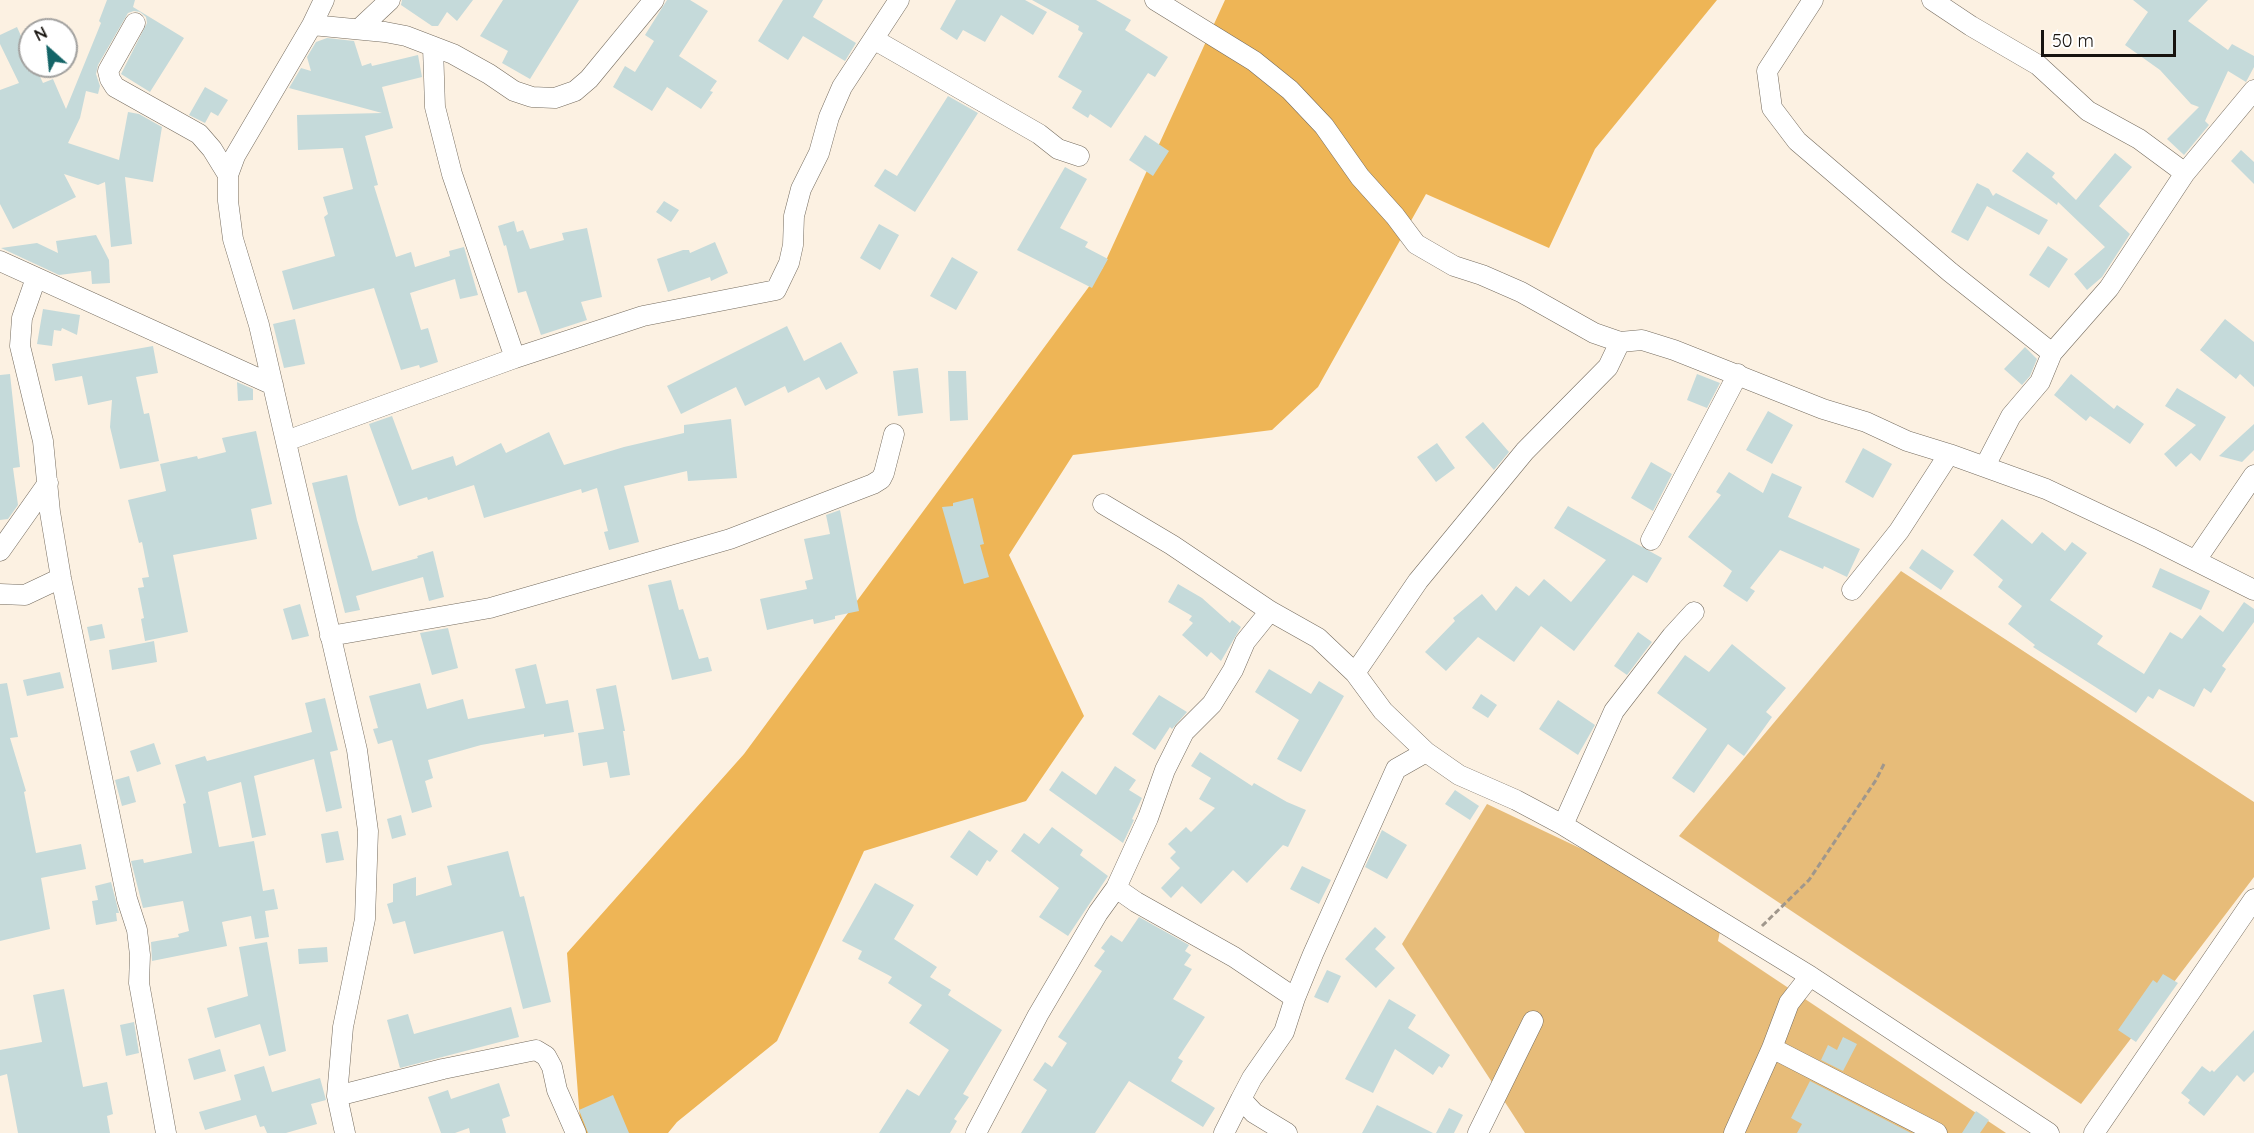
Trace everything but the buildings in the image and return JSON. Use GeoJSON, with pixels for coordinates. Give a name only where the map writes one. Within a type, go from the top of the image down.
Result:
{"type":"FeatureCollection","features":[{"type":"Feature","properties":{"kind":"street"},"geometry":{"type":"LineString","coordinates":[[324,0],[312,25],[235,156],[228,175],[228,201],[233,239],[259,325],[357,750],[368,831],[365,919],[343,1026],[337,1096],[345,1133]]}},
{"type":"Feature","properties":{"kind":"street"},"geometry":{"type":"LineString","coordinates":[[358,29],[390,0]]}},
{"type":"Feature","properties":{"kind":"street"},"geometry":{"type":"LineString","coordinates":[[312,25],[406,36],[453,54],[514,91],[532,98],[555,98],[575,91],[589,79],[654,0]]}},
{"type":"Feature","properties":{"kind":"street"},"geometry":{"type":"LineString","coordinates":[[1155,0],[1254,61],[1290,90],[1324,126],[1360,177],[1395,216],[1416,244],[1454,266],[1521,292],[1594,333],[1620,342],[1642,340],[1738,374],[1823,409],[1866,422],[1906,441],[1985,466],[2046,489],[2254,590]]}},
{"type":"Feature","properties":{"kind":"street"},"geometry":{"type":"LineString","coordinates":[[1813,0],[1767,71],[1772,108],[1797,141],[1950,272],[2052,353]]}},
{"type":"Feature","properties":{"kind":"street"},"geometry":{"type":"LineString","coordinates":[[1932,0],[2038,65],[2088,111],[2139,139],[2185,173]]}},
{"type":"Feature","properties":{"kind":"street"},"geometry":{"type":"LineString","coordinates":[[286,441],[515,358],[643,316],[776,290],[789,263],[793,245],[794,216],[801,189],[819,153],[829,117],[842,87],[875,40],[893,2]]}},
{"type":"Feature","properties":{"kind":"street"},"geometry":{"type":"LineString","coordinates":[[135,23],[108,71],[110,79],[115,87],[199,134],[212,148],[228,175]]}},
{"type":"Feature","properties":{"kind":"street"},"geometry":{"type":"LineString","coordinates":[[875,40],[1039,134],[1058,148],[1079,156]]}},
{"type":"Feature","properties":{"kind":"street"},"geometry":{"type":"LineString","coordinates":[[433,47],[435,107],[452,174],[515,358]]}},
{"type":"Feature","properties":{"kind":"street"},"geometry":{"type":"LineString","coordinates":[[1985,466],[2011,416],[2040,382],[2052,353],[2109,288],[2185,173],[2254,90]]}},
{"type":"Feature","properties":{"kind":"street"},"geometry":{"type":"LineString","coordinates":[[0,261],[273,385]]}},
{"type":"Feature","properties":{"kind":"street"},"geometry":{"type":"LineString","coordinates":[[36,278],[22,318],[20,346],[43,441],[61,578],[130,913],[137,930],[140,955],[139,983],[166,1133]]}},
{"type":"Feature","properties":{"kind":"street"},"geometry":{"type":"LineString","coordinates":[[1355,673],[1418,581],[1525,451],[1608,367],[1620,342]]}},
{"type":"Feature","properties":{"kind":"street"},"geometry":{"type":"LineString","coordinates":[[1651,540],[1738,374]]}},
{"type":"Feature","properties":{"kind":"street"},"geometry":{"type":"LineString","coordinates":[[330,636],[490,608],[730,539],[873,484],[884,473],[894,434]]}},
{"type":"Feature","properties":{"kind":"street"},"geometry":{"type":"LineString","coordinates":[[1852,590],[1899,531],[1949,454]]}},
{"type":"Feature","properties":{"kind":"street"},"geometry":{"type":"LineString","coordinates":[[2196,560],[2254,475]]}},
{"type":"Feature","properties":{"kind":"street"},"geometry":{"type":"LineString","coordinates":[[0,551],[48,483]]}},
{"type":"Feature","properties":{"kind":"street"},"geometry":{"type":"LineString","coordinates":[[1103,504],[1172,545],[1270,611],[1318,638],[1355,673],[1383,711],[1426,752],[1459,775],[1516,800],[1563,825],[1810,976],[2049,1133]]}},
{"type":"Feature","properties":{"kind":"street"},"geometry":{"type":"LineString","coordinates":[[0,594],[25,595],[61,578]]}},
{"type":"Feature","properties":{"kind":"street"},"geometry":{"type":"LineString","coordinates":[[976,1133],[1038,1015],[1098,913],[1116,888],[1148,818],[1165,770],[1184,732],[1212,704],[1233,670],[1245,642],[1270,611]]}},
{"type":"Feature","properties":{"kind":"street"},"geometry":{"type":"LineString","coordinates":[[1563,825],[1614,711],[1672,636],[1694,612]]}},
{"type":"Feature","properties":{"kind":"street"},"geometry":{"type":"LineString","coordinates":[[1224,1133],[1252,1078],[1284,1032],[1295,998],[1396,769],[1426,752]]}},
{"type":"Feature","properties":{"kind":"street"},"geometry":{"type":"LineString","coordinates":[[1116,888],[1136,902],[1234,957],[1295,998]]}},
{"type":"Feature","properties":{"kind":"street"},"geometry":{"type":"LineString","coordinates":[[2094,1133],[2254,899]]}},
{"type":"Feature","properties":{"kind":"street"},"geometry":{"type":"LineString","coordinates":[[1734,1133],[1772,1048],[1789,1003],[1810,976]]}},
{"type":"Feature","properties":{"kind":"street"},"geometry":{"type":"LineString","coordinates":[[1478,1133],[1533,1021]]}},
{"type":"Feature","properties":{"kind":"street"},"geometry":{"type":"LineString","coordinates":[[1772,1048],[1937,1133]]}},
{"type":"Feature","properties":{"kind":"street"},"geometry":{"type":"LineString","coordinates":[[337,1096],[443,1069],[536,1050],[546,1056],[552,1067],[557,1090],[576,1133]]}},
{"type":"Feature","properties":{"kind":"street"},"geometry":{"type":"LineString","coordinates":[[1241,1099],[1254,1113],[1287,1133]]}},
{"type":"Feature","properties":{"kind":"path"},"geometry":{"type":"LineString","coordinates":[[1747,939],[1809,880],[1876,780],[1884,764]]}},
{"type":"Feature","properties":{"kind":"shaded area"},"geometry":{"type":"Polygon","coordinates":[[[1225,0],[1717,0],[1595,149],[1549,248],[1426,194],[1318,387],[1272,430],[1073,455],[1009,555],[1084,716],[1026,801],[864,851],[777,1041],[677,1122],[668,1133],[581,1133],[567,953],[744,754],[1102,269],[1225,0]]]}},
{"type":"Feature","properties":{"kind":"shaded area"},"geometry":{"type":"Polygon","coordinates":[[[1901,571],[2254,802],[2254,877],[2081,1104],[1679,836],[1901,571]]]}},
{"type":"Feature","properties":{"kind":"shaded area"},"geometry":{"type":"Polygon","coordinates":[[[1487,804],[1723,916],[1718,941],[2006,1133],[1525,1133],[1402,944],[1487,804]]]}}]}
